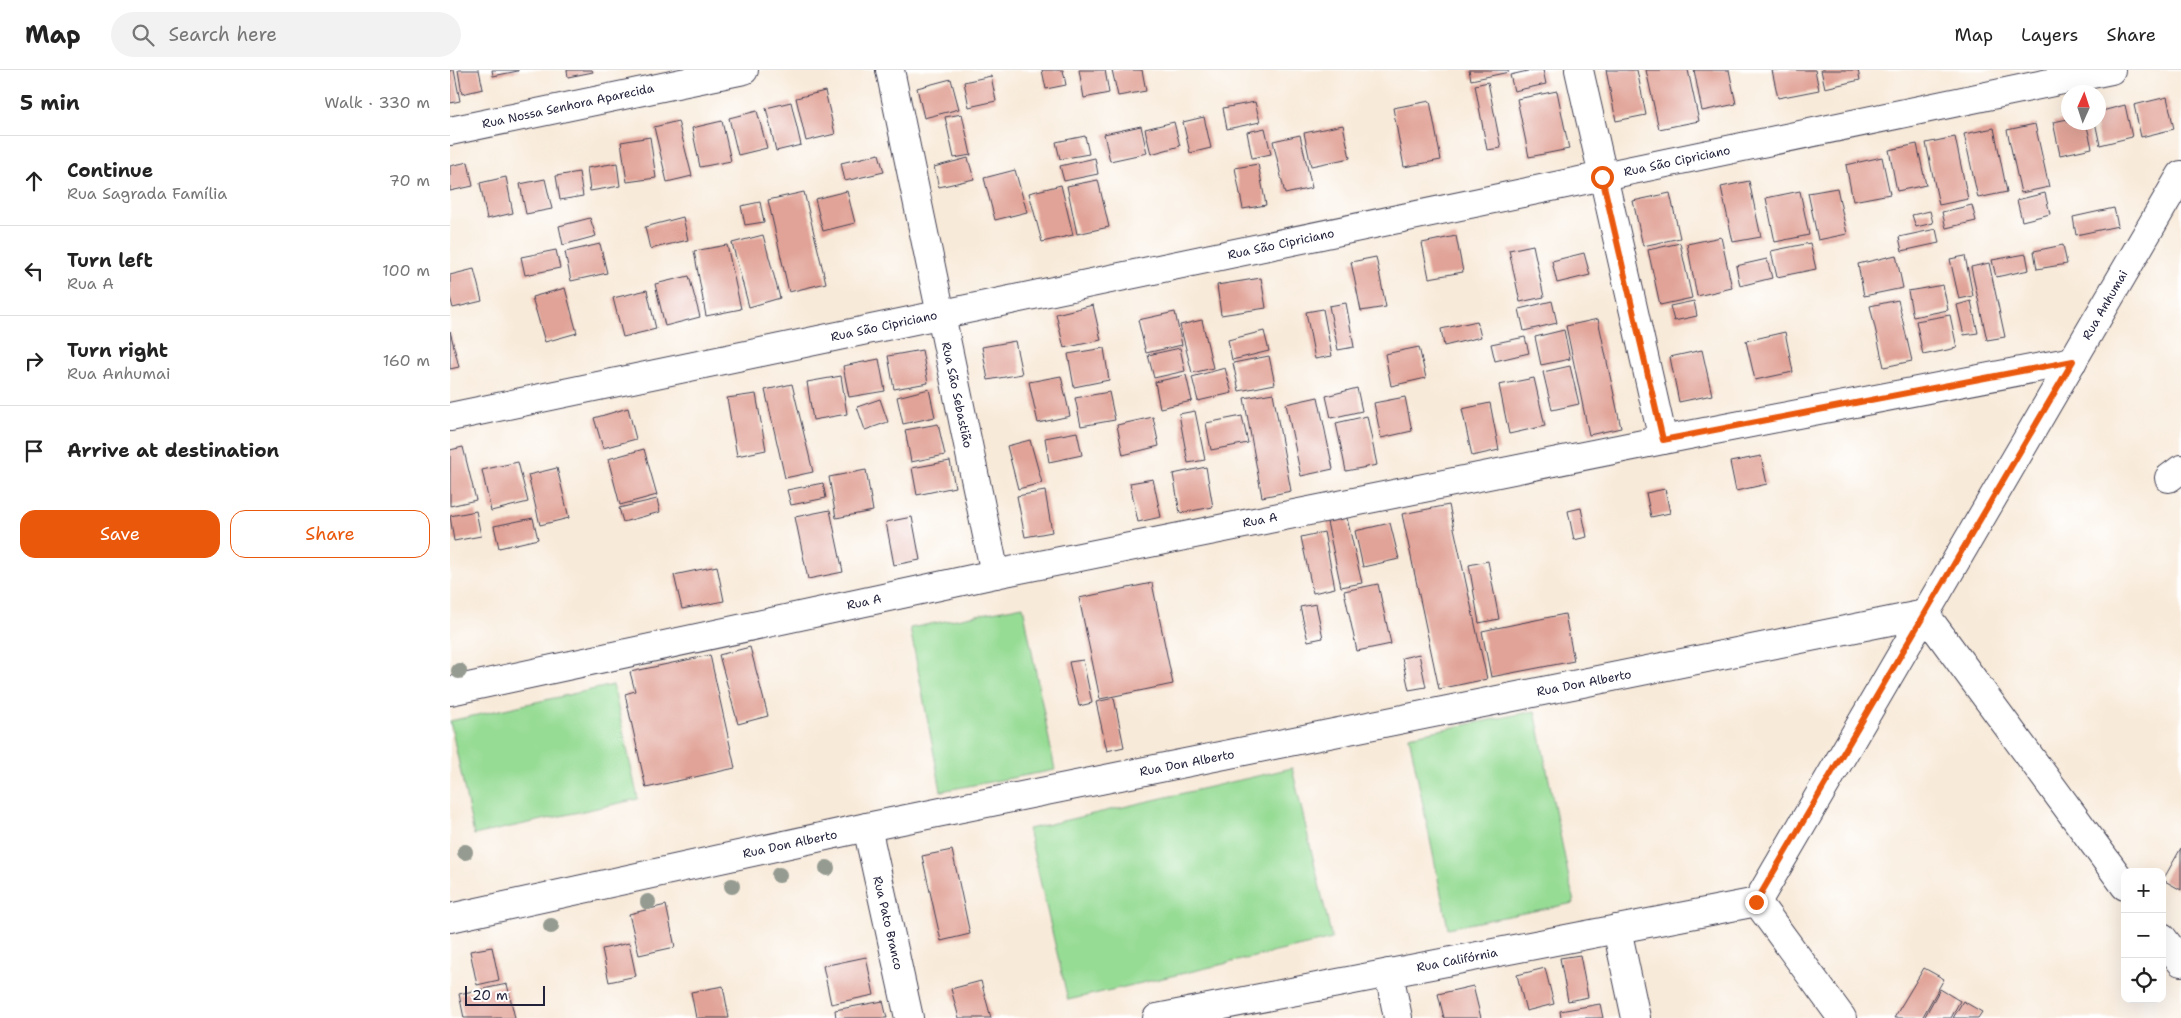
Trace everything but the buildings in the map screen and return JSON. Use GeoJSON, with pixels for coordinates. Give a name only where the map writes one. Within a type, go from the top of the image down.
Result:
{"type":"FeatureCollection","features":[{"type":"Feature","properties":{"kind":"street","name":"Rua Nossa Senhora Aparecida"},"geometry":{"type":"LineString","coordinates":[[450,131],[744,70]]}},
{"type":"Feature","properties":{"kind":"street","name":"Rua São Sebastião"},"geometry":{"type":"LineString","coordinates":[[890,70],[995,574]]}},
{"type":"Feature","properties":{"kind":"street"},"geometry":{"type":"LineString","coordinates":[[1579,70],[1663,440]]}},
{"type":"Feature","properties":{"kind":"street","name":"Rua São Cipriciano"},"geometry":{"type":"LineString","coordinates":[[450,417],[2111,70]]}},
{"type":"Feature","properties":{"kind":"street","name":"Rua Anhumai"},"geometry":{"type":"LineString","coordinates":[[1756,902],[2181,175]]}},
{"type":"Feature","properties":{"kind":"street","name":"Rua A"},"geometry":{"type":"LineString","coordinates":[[450,690],[995,574],[1663,440],[2073,361]]}},
{"type":"Feature","properties":{"kind":"street"},"geometry":{"type":"LineString","coordinates":[[1925,614],[2121,881]]}},
{"type":"Feature","properties":{"kind":"street","name":"Rua Don Alberto"},"geometry":{"type":"LineString","coordinates":[[450,918],[867,827],[1925,614]]}},
{"type":"Feature","properties":{"kind":"street","name":"Rua Pato Branco"},"geometry":{"type":"LineString","coordinates":[[867,827],[909,1018]]}},
{"type":"Feature","properties":{"kind":"street"},"geometry":{"type":"LineString","coordinates":[[1756,902],[1842,1018]]}},
{"type":"Feature","properties":{"kind":"street","name":"Rua Califórnia"},"geometry":{"type":"LineString","coordinates":[[1158,1018],[1756,902]]}},
{"type":"Feature","properties":{"kind":"street"},"geometry":{"type":"LineString","coordinates":[[1616,929],[1636,1018]]}},
{"type":"Feature","properties":{"kind":"street"},"geometry":{"type":"LineString","coordinates":[[2166,942],[2181,962]]}},
{"type":"Feature","properties":{"kind":"street"},"geometry":{"type":"LineString","coordinates":[[1388,973],[1398,1018]]}},
{"type":"Feature","properties":{"kind":"green space"},"geometry":{"type":"Polygon","coordinates":[[[1023,606],[1055,770],[941,791],[910,628],[1023,606]]]}},
{"type":"Feature","properties":{"kind":"green space"},"geometry":{"type":"Polygon","coordinates":[[[613,685],[638,799],[474,835],[450,721],[613,685]]]}},
{"type":"Feature","properties":{"kind":"green space"},"geometry":{"type":"Polygon","coordinates":[[[1535,711],[1574,903],[1448,928],[1409,736],[1535,711]]]}},
{"type":"Feature","properties":{"kind":"green space"},"geometry":{"type":"Polygon","coordinates":[[[1292,768],[1332,939],[1068,1000],[1028,829],[1292,768]]]}},
{"type":"Feature","properties":{"kind":"route"},"geometry":{"type":"LineString","coordinates":[[1602,177],[1663,440],[2073,361],[1756,902]]}}]}
